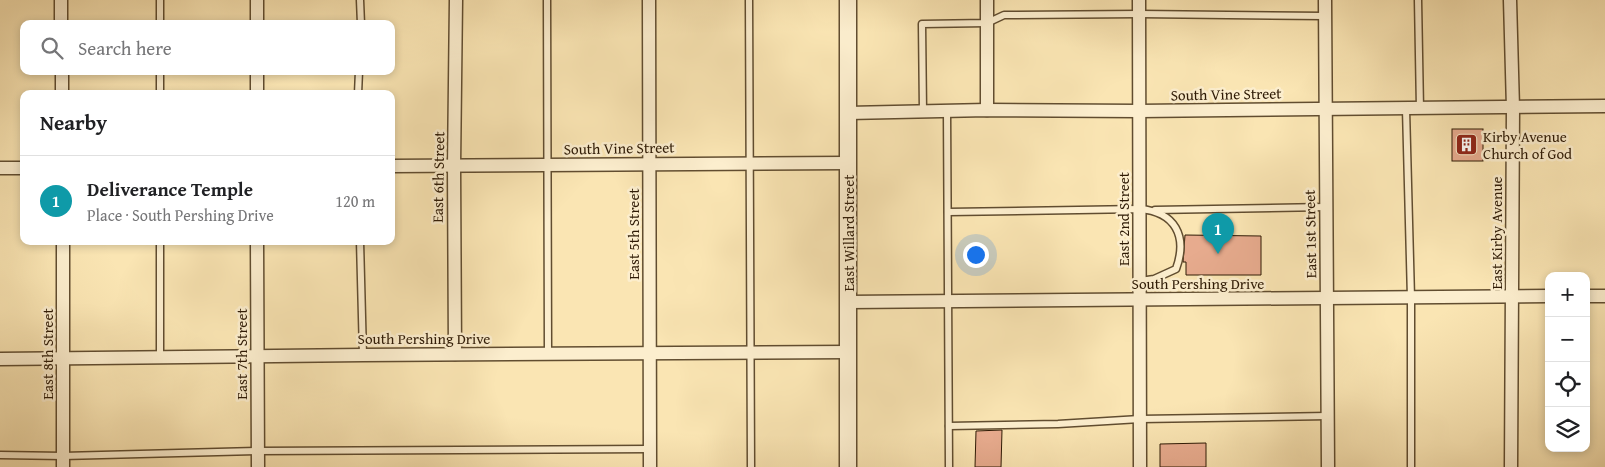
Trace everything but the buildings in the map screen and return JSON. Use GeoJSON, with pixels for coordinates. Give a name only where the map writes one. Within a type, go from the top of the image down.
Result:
{"type":"FeatureCollection","features":[{"type":"Feature","properties":{"kind":"street"},"geometry":{"type":"LineString","coordinates":[[61,0],[61,20]]}},
{"type":"Feature","properties":{"kind":"street"},"geometry":{"type":"LineString","coordinates":[[257,0],[257,20]]}},
{"type":"Feature","properties":{"kind":"street","name":"East 6th Street"},"geometry":{"type":"LineString","coordinates":[[455,354],[454,166],[456,0]]}},
{"type":"Feature","properties":{"kind":"street","name":"East 5th Street"},"geometry":{"type":"LineString","coordinates":[[649,0],[650,467]]}},
{"type":"Feature","properties":{"kind":"street","name":"East Willard Street"},"geometry":{"type":"LineString","coordinates":[[848,0],[848,467]]}},
{"type":"Feature","properties":{"kind":"street"},"geometry":{"type":"LineString","coordinates":[[987,0],[987,110]]}},
{"type":"Feature","properties":{"kind":"street","name":"East 2nd Street"},"geometry":{"type":"LineString","coordinates":[[1139,0],[1140,467]]}},
{"type":"Feature","properties":{"kind":"street","name":"East 1st Street"},"geometry":{"type":"LineString","coordinates":[[1325,0],[1328,467]]}},
{"type":"Feature","properties":{"kind":"street","name":"East Kirby Avenue"},"geometry":{"type":"LineString","coordinates":[[1510,0],[1513,108],[1511,467]]}},
{"type":"Feature","properties":{"kind":"street"},"geometry":{"type":"LineString","coordinates":[[62,75],[62,90]]}},
{"type":"Feature","properties":{"kind":"street"},"geometry":{"type":"LineString","coordinates":[[257,75],[257,90]]}},
{"type":"Feature","properties":{"kind":"street","name":"South Vine Street"},"geometry":{"type":"LineString","coordinates":[[848,113],[987,110],[1139,111],[1605,106]]}},
{"type":"Feature","properties":{"kind":"street","name":"South Vine Street"},"geometry":{"type":"LineString","coordinates":[[395,166],[847,163]]}},
{"type":"Feature","properties":{"kind":"street"},"geometry":{"type":"LineString","coordinates":[[0,168],[20,168]]}},
{"type":"Feature","properties":{"kind":"street","name":"East 8th Street"},"geometry":{"type":"LineString","coordinates":[[63,245],[63,462]]}},
{"type":"Feature","properties":{"kind":"street","name":"East 7th Street"},"geometry":{"type":"LineString","coordinates":[[258,245],[258,467]]}},
{"type":"Feature","properties":{"kind":"street","name":"South Pershing Drive"},"geometry":{"type":"LineString","coordinates":[[848,302],[1545,296]]}},
{"type":"Feature","properties":{"kind":"street"},"geometry":{"type":"LineString","coordinates":[[1590,296],[1605,296]]}},
{"type":"Feature","properties":{"kind":"street","name":"South Pershing Drive"},"geometry":{"type":"LineString","coordinates":[[0,360],[455,354],[848,352]]}},
{"type":"Feature","properties":{"kind":"lane"},"geometry":{"type":"LineString","coordinates":[[160,0],[160,20]]}},
{"type":"Feature","properties":{"kind":"lane"},"geometry":{"type":"LineString","coordinates":[[360,0],[360,20]]}},
{"type":"Feature","properties":{"kind":"lane"},"geometry":{"type":"LineString","coordinates":[[547,0],[548,354]]}},
{"type":"Feature","properties":{"kind":"lane"},"geometry":{"type":"LineString","coordinates":[[749,0],[751,467]]}},
{"type":"Feature","properties":{"kind":"lane"},"geometry":{"type":"LineString","coordinates":[[1418,0],[1420,109]]}},
{"type":"Feature","properties":{"kind":"lane"},"geometry":{"type":"LineString","coordinates":[[923,112],[922,24],[987,23],[1004,15],[1325,16]]}},
{"type":"Feature","properties":{"kind":"lane"},"geometry":{"type":"LineString","coordinates":[[160,75],[160,90]]}},
{"type":"Feature","properties":{"kind":"lane"},"geometry":{"type":"LineString","coordinates":[[358,90],[359,75]]}},
{"type":"Feature","properties":{"kind":"lane"},"geometry":{"type":"LineString","coordinates":[[1406,109],[1411,298],[1411,467]]}},
{"type":"Feature","properties":{"kind":"lane"},"geometry":{"type":"LineString","coordinates":[[947,111],[949,467]]}},
{"type":"Feature","properties":{"kind":"lane"},"geometry":{"type":"LineString","coordinates":[[948,212],[1326,207]]}},
{"type":"Feature","properties":{"kind":"lane"},"geometry":{"type":"LineString","coordinates":[[1140,281],[1154,278],[1176,269],[1180,258],[1178,233],[1174,224],[1154,210]]}},
{"type":"Feature","properties":{"kind":"lane"},"geometry":{"type":"LineString","coordinates":[[160,245],[160,358]]}},
{"type":"Feature","properties":{"kind":"lane"},"geometry":{"type":"LineString","coordinates":[[360,245],[363,355]]}},
{"type":"Feature","properties":{"kind":"lane"},"geometry":{"type":"LineString","coordinates":[[949,426],[1058,424],[1140,419],[1328,416]]}},
{"type":"Feature","properties":{"kind":"lane"},"geometry":{"type":"LineString","coordinates":[[0,455],[63,462],[258,451],[650,449]]}},
{"type":"Feature","properties":{"kind":"place","name":"Kirby Avenue Church of God"},"geometry":{"type":"Point","coordinates":[1467,145]}},
{"type":"Feature","properties":{"kind":"place","name":"Deliverance Temple"},"geometry":{"type":"Point","coordinates":[1218,254]}}]}
